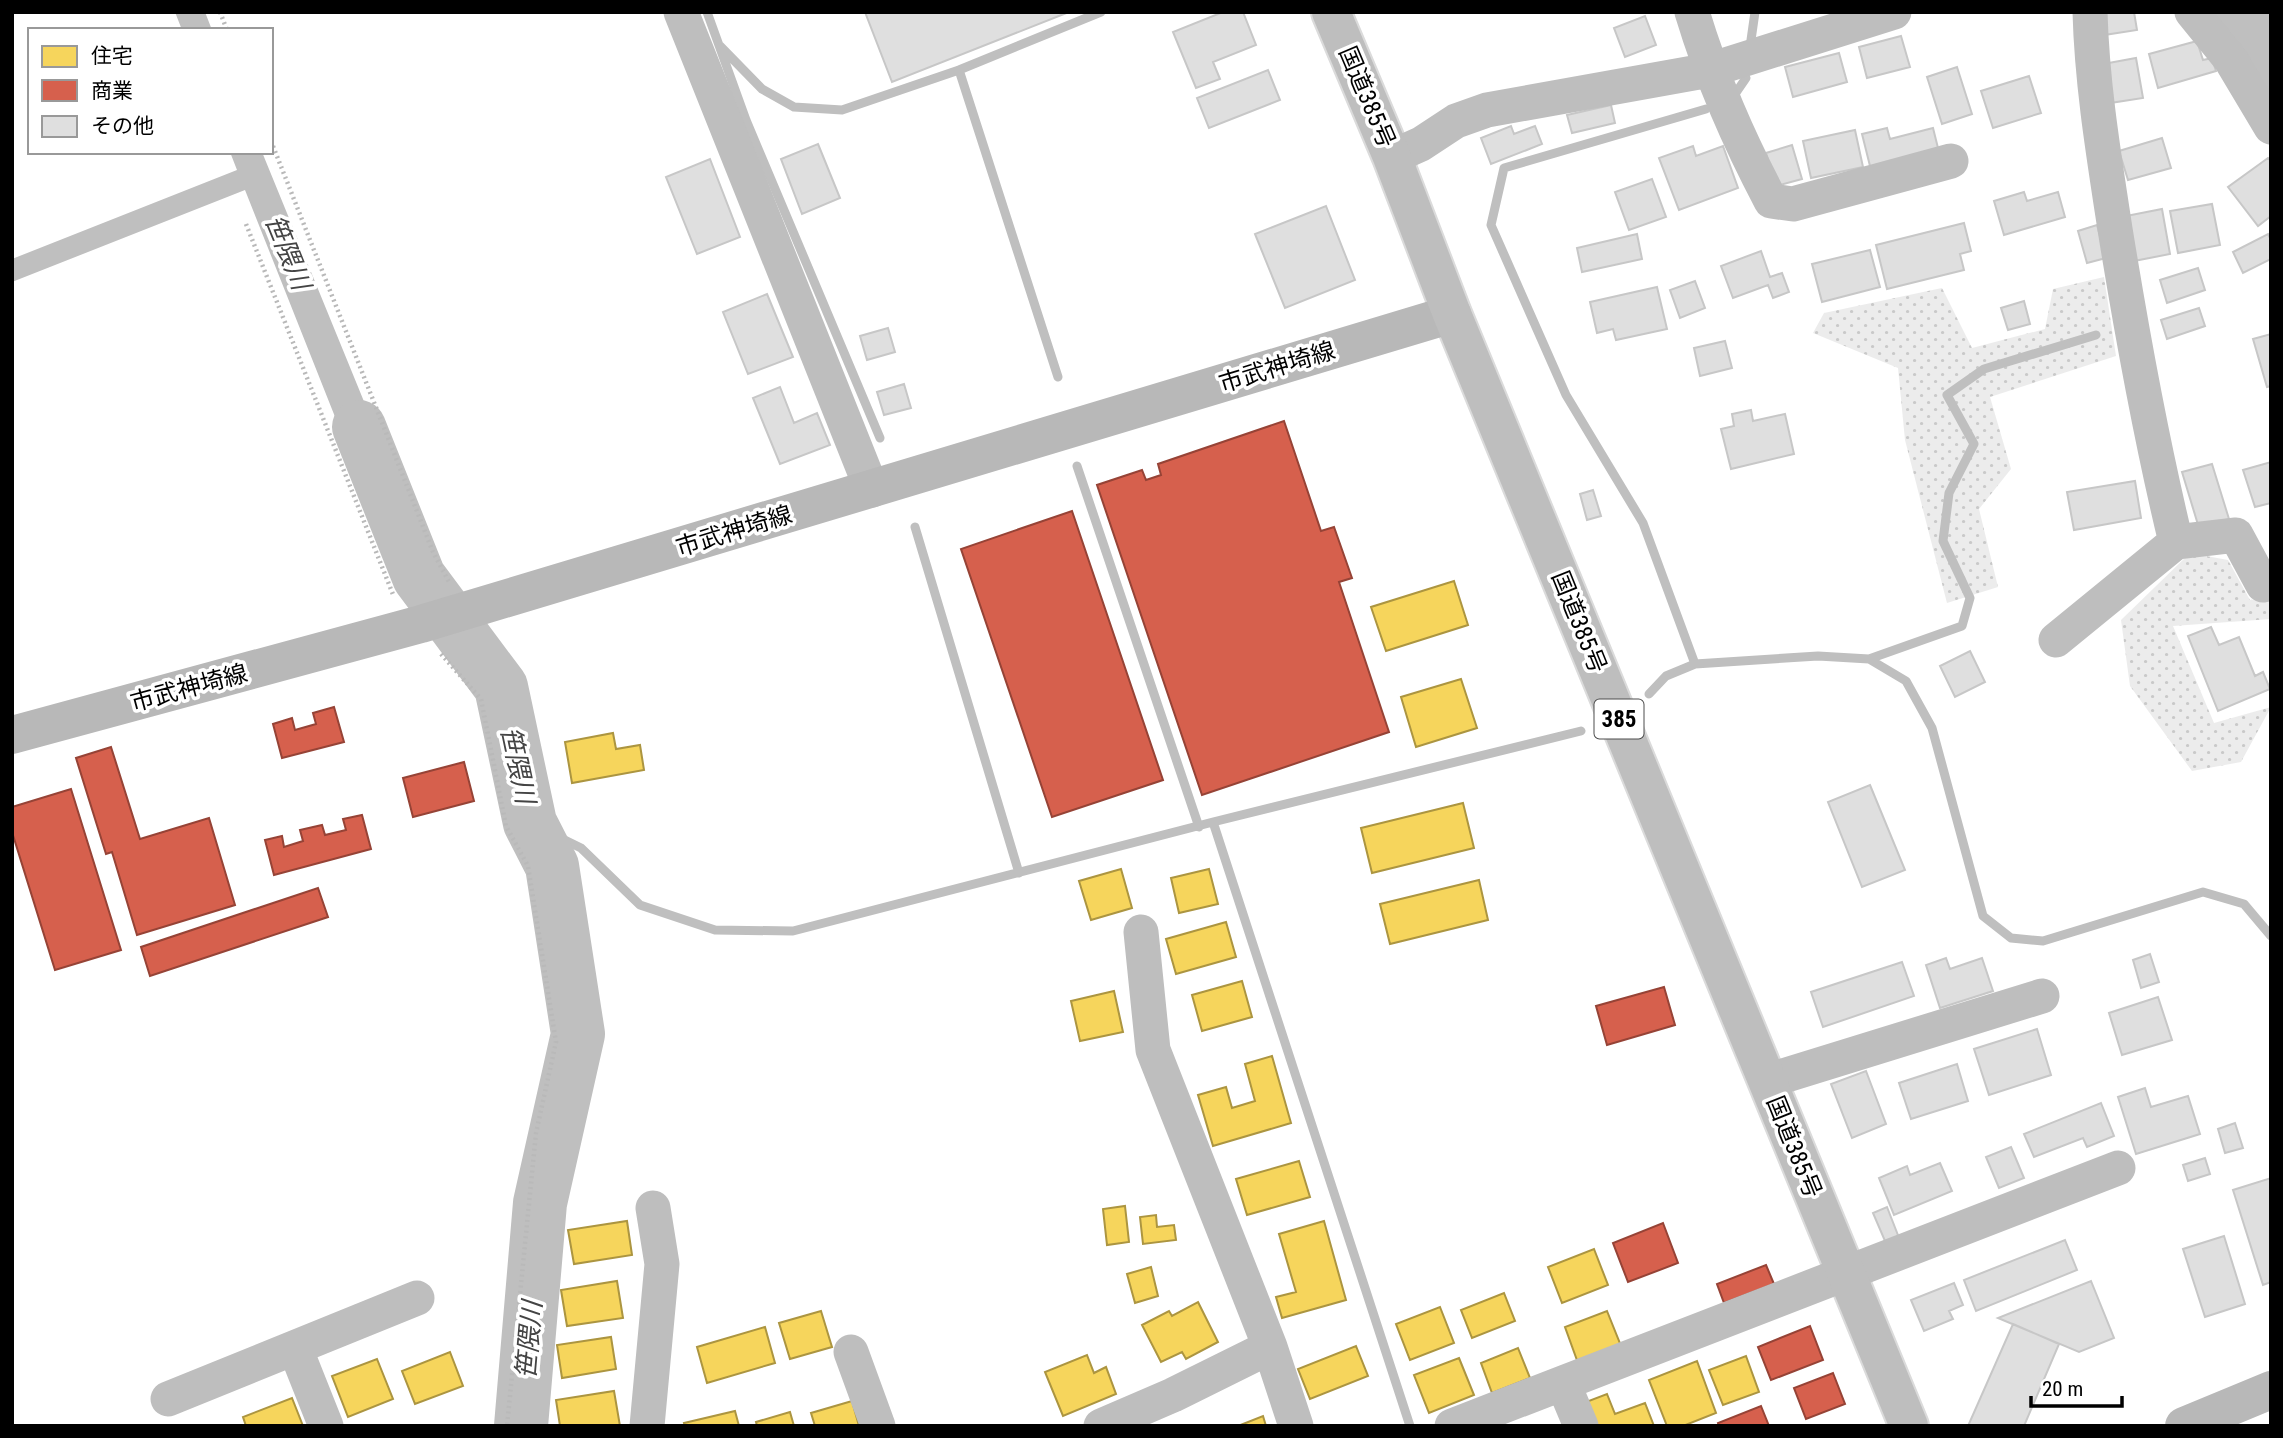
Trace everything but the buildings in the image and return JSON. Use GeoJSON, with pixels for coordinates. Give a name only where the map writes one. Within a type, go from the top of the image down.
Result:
{"type":"FeatureCollection","features":[{"type":"Feature","properties":{"kind":"highway","name":"国道385号"},"geometry":{"type":"LineString","coordinates":[[1331,12],[1392,158],[1452,314],[1909,1426]]}},
{"type":"Feature","properties":{"kind":"main road","name":"市武神埼線"},"geometry":{"type":"LineString","coordinates":[[12,735],[468,611],[1452,314]]}},
{"type":"Feature","properties":{"kind":"main road"},"geometry":{"type":"LineString","coordinates":[[2184,1426],[2271,1390]]}},
{"type":"Feature","properties":{"kind":"street"},"geometry":{"type":"LineString","coordinates":[[681,12],[872,490]]}},
{"type":"Feature","properties":{"kind":"street"},"geometry":{"type":"LineString","coordinates":[[1692,12],[1710,70],[1744,150],[1770,201],[1793,204],[1951,161]]}},
{"type":"Feature","properties":{"kind":"street"},"geometry":{"type":"LineString","coordinates":[[1392,158],[1421,144],[1455,121],[1487,110],[1710,70],[1894,12]]}},
{"type":"Feature","properties":{"kind":"street"},"geometry":{"type":"LineString","coordinates":[[2090,12],[2099,123],[2123,280],[2158,471],[2176,542]]}},
{"type":"Feature","properties":{"kind":"street"},"geometry":{"type":"LineString","coordinates":[[2192,12],[2231,60],[2271,127]]}},
{"type":"Feature","properties":{"kind":"street"},"geometry":{"type":"LineString","coordinates":[[2056,640],[2176,542],[2236,535],[2263,585],[2271,583]]}},
{"type":"Feature","properties":{"kind":"street"},"geometry":{"type":"LineString","coordinates":[[1141,932],[1153,1050],[1270,1347],[1296,1426]]}},
{"type":"Feature","properties":{"kind":"street"},"geometry":{"type":"LineString","coordinates":[[1767,1081],[2042,996]]}},
{"type":"Feature","properties":{"kind":"street"},"geometry":{"type":"LineString","coordinates":[[1452,1426],[2118,1168]]}},
{"type":"Feature","properties":{"kind":"street"},"geometry":{"type":"LineString","coordinates":[[647,1426],[663,1264],[653,1208]]}},
{"type":"Feature","properties":{"kind":"street"},"geometry":{"type":"LineString","coordinates":[[168,1399],[417,1298]]}},
{"type":"Feature","properties":{"kind":"street"},"geometry":{"type":"LineString","coordinates":[[1101,1426],[1173,1395],[1270,1347]]}},
{"type":"Feature","properties":{"kind":"street"},"geometry":{"type":"LineString","coordinates":[[295,1348],[326,1426]]}},
{"type":"Feature","properties":{"kind":"street"},"geometry":{"type":"LineString","coordinates":[[851,1352],[878,1426]]}},
{"type":"Feature","properties":{"kind":"street"},"geometry":{"type":"LineString","coordinates":[[1563,1383],[1581,1426]]}},
{"type":"Feature","properties":{"kind":"path"},"geometry":{"type":"LineString","coordinates":[[273,146],[433,552],[453,590],[468,611]]}},
{"type":"Feature","properties":{"kind":"path"},"geometry":{"type":"LineString","coordinates":[[246,224],[398,606],[421,624],[433,646],[481,699],[506,826],[528,866],[556,1042],[536,1133],[507,1426]]}},
{"type":"Feature","properties":{"kind":"shaded area"},"geometry":{"type":"Polygon","coordinates":[[[2104,277],[2116,356],[1990,397],[2011,469],[1979,509],[1998,587],[1947,603],[1905,440],[1898,368],[1813,333],[1824,313],[1942,288],[1972,348],[2045,329],[2053,289],[2104,277]]]}},
{"type":"Feature","properties":{"kind":"shaded area"},"geometry":{"type":"Polygon","coordinates":[[[2190,553],[2228,560],[2250,600],[2271,597],[2271,619],[2173,626],[2214,723],[2271,707],[2241,762],[2192,771],[2130,686],[2121,620],[2190,553]]]}},
{"type":"Feature","properties":{"kind":"water"},"geometry":{"type":"Polygon","coordinates":[[[175,12],[205,12],[211,28],[181,28],[175,12]]]}},
{"type":"Feature","properties":{"kind":"water"},"geometry":{"type":"Polygon","coordinates":[[[231,154],[263,154],[401,492],[370,505],[245,190],[12,282],[12,259],[237,170],[231,154]]]}},
{"type":"Feature","properties":{"kind":"waterway"},"geometry":{"type":"LineString","coordinates":[[707,12],[746,120],[880,438]]}},
{"type":"Feature","properties":{"kind":"waterway"},"geometry":{"type":"LineString","coordinates":[[720,46],[762,89],[794,107],[842,110],[959,70],[1101,12]]}},
{"type":"Feature","properties":{"kind":"waterway"},"geometry":{"type":"LineString","coordinates":[[1751,40],[1755,12]]}},
{"type":"Feature","properties":{"kind":"waterway"},"geometry":{"type":"LineString","coordinates":[[2239,12],[2271,69]]}},
{"type":"Feature","properties":{"kind":"waterway"},"geometry":{"type":"LineString","coordinates":[[959,70],[1058,377]]}},
{"type":"Feature","properties":{"kind":"waterway"},"geometry":{"type":"LineString","coordinates":[[1733,97],[1746,78]]}},
{"type":"Feature","properties":{"kind":"waterway"},"geometry":{"type":"LineString","coordinates":[[1695,664],[1643,523],[1566,395],[1491,225],[1504,168],[1706,109]]}},
{"type":"Feature","properties":{"kind":"waterway"},"geometry":{"type":"LineString","coordinates":[[1869,659],[1962,626],[1970,598],[1943,541],[1949,493],[1974,444],[1947,395],[1984,369],[2096,335]]}},
{"type":"Feature","properties":{"kind":"waterway","name":"笹隈川"},"geometry":{"type":"LineString","coordinates":[[359,427],[419,577],[501,687],[530,823],[552,866],[578,1034],[540,1203],[521,1426]]}},
{"type":"Feature","properties":{"kind":"waterway"},"geometry":{"type":"LineString","coordinates":[[1077,466],[1199,827]]}},
{"type":"Feature","properties":{"kind":"waterway"},"geometry":{"type":"LineString","coordinates":[[915,527],[1019,873]]}},
{"type":"Feature","properties":{"kind":"waterway"},"geometry":{"type":"LineString","coordinates":[[1649,694],[1666,676],[1695,664],[1818,656],[1869,659],[1906,681],[1932,728],[1983,916],[2011,938],[2043,941],[2203,892],[2244,904],[2271,936]]}},
{"type":"Feature","properties":{"kind":"waterway"},"geometry":{"type":"LineString","coordinates":[[530,823],[581,848],[640,905],[715,930],[793,931],[1213,822],[1581,731]]}},
{"type":"Feature","properties":{"kind":"waterway"},"geometry":{"type":"LineString","coordinates":[[1213,822],[1410,1426]]}}]}
